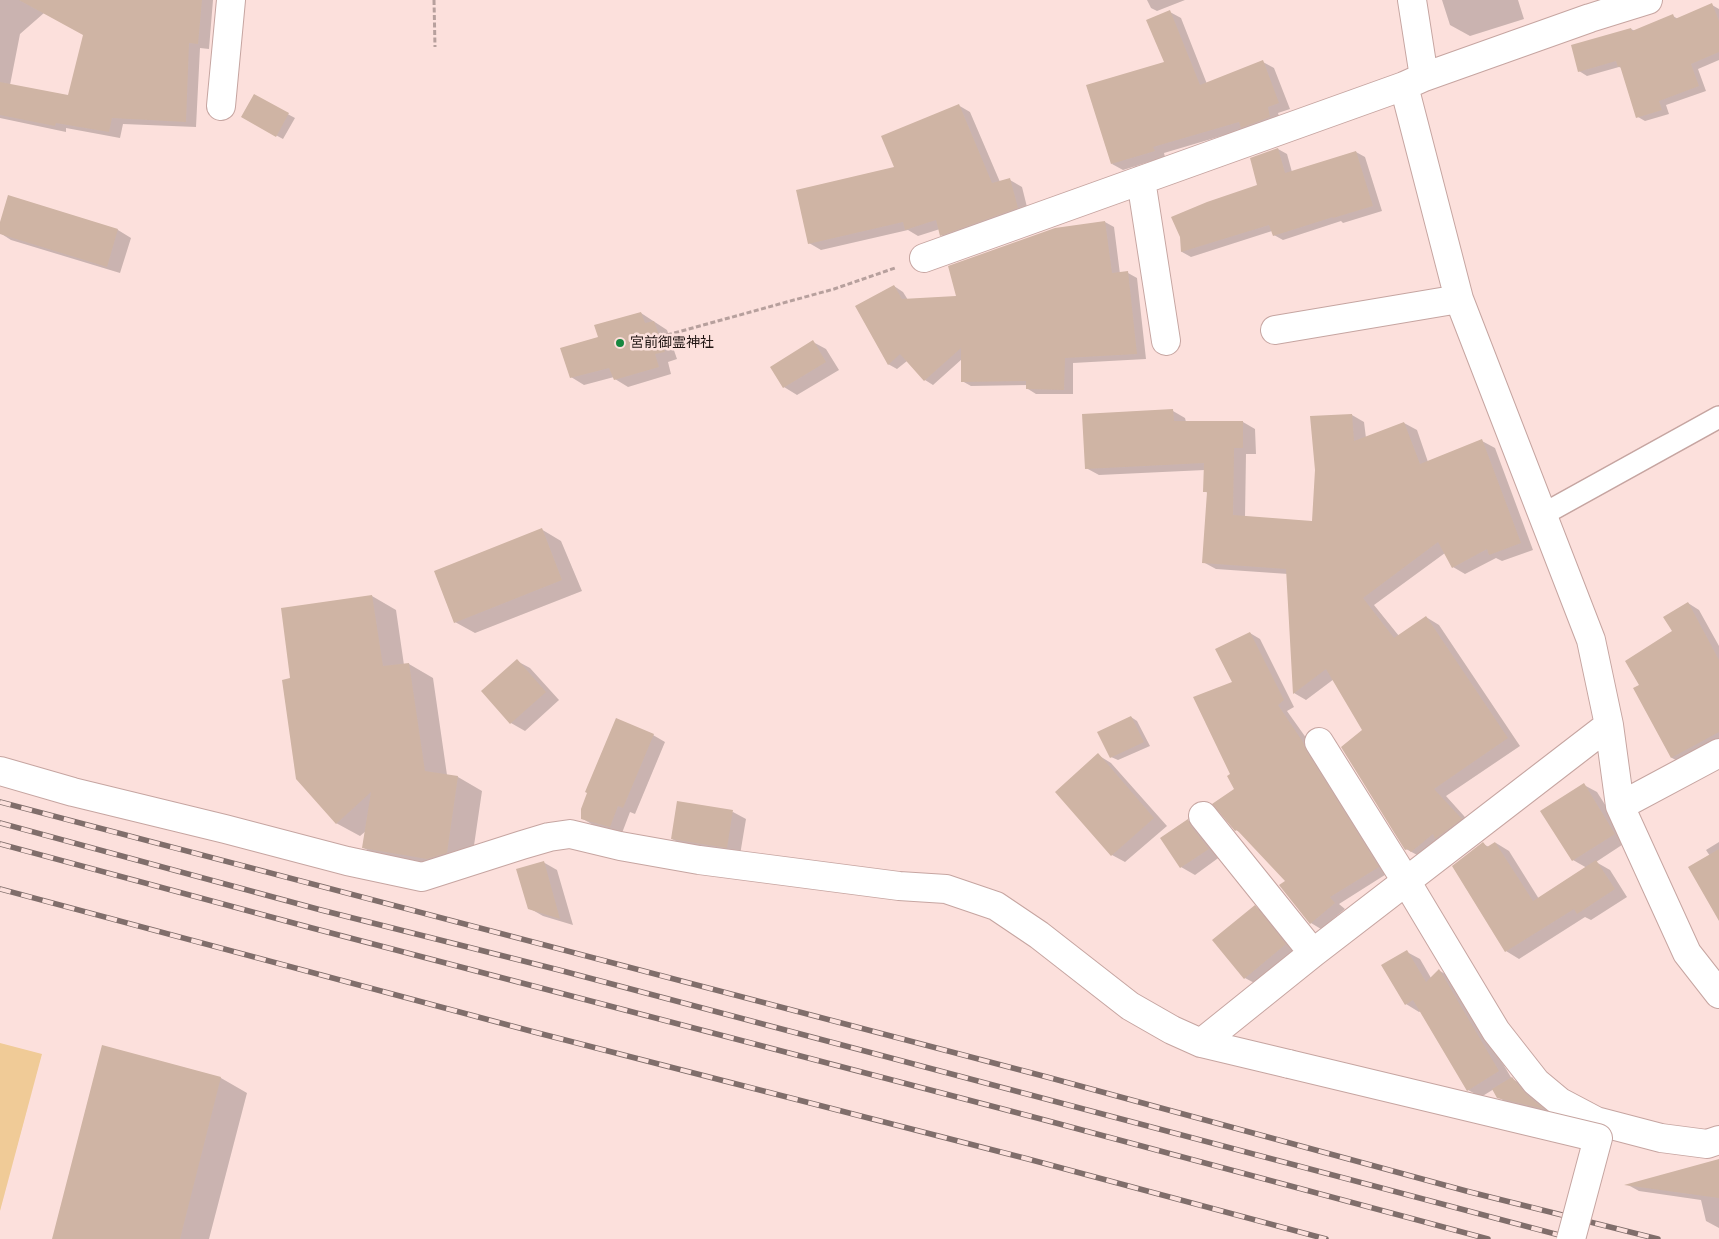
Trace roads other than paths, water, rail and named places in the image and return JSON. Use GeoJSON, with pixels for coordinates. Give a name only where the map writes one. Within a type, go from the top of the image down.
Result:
{"type":"FeatureCollection","features":[{"type":"Feature","properties":{"kind":"street"},"geometry":{"type":"LineString","coordinates":[[221,106],[231,0]]}},
{"type":"Feature","properties":{"kind":"street"},"geometry":{"type":"LineString","coordinates":[[1412,0],[1414,82],[1460,299],[1591,640],[1609,725],[1620,806],[1688,953],[1719,994]]}},
{"type":"Feature","properties":{"kind":"street"},"geometry":{"type":"LineString","coordinates":[[924,258],[1590,18],[1648,0]]}},
{"type":"Feature","properties":{"kind":"street"},"geometry":{"type":"LineString","coordinates":[[1141,180],[1166,341]]}},
{"type":"Feature","properties":{"kind":"street"},"geometry":{"type":"LineString","coordinates":[[1275,330],[1460,299]]}},
{"type":"Feature","properties":{"kind":"street"},"geometry":{"type":"LineString","coordinates":[[1542,515],[1719,417]]}},
{"type":"Feature","properties":{"kind":"street"},"geometry":{"type":"LineString","coordinates":[[1201,1043],[1313,953],[1609,725]]}},
{"type":"Feature","properties":{"kind":"street"},"geometry":{"type":"LineString","coordinates":[[1319,742],[1406,881],[1496,1031],[1536,1082],[1560,1102],[1596,1121],[1652,1136],[1706,1144],[1719,1140]]}},
{"type":"Feature","properties":{"kind":"street"},"geometry":{"type":"LineString","coordinates":[[1620,806],[1719,753]]}},
{"type":"Feature","properties":{"kind":"street"},"geometry":{"type":"LineString","coordinates":[[0,771],[72,792],[224,829],[347,862],[422,877],[549,837],[570,834],[620,846],[700,860],[899,886],[946,889],[996,906],[1039,935],[1130,1006],[1172,1030],[1201,1043],[1598,1138],[1571,1239]]}},
{"type":"Feature","properties":{"kind":"street"},"geometry":{"type":"LineString","coordinates":[[1203,816],[1313,953]]}},
{"type":"Feature","properties":{"kind":"railway"},"geometry":{"type":"LineString","coordinates":[[0,802],[1047,1077],[1470,1192],[1658,1239]]}},
{"type":"Feature","properties":{"kind":"railway"},"geometry":{"type":"LineString","coordinates":[[0,823],[321,910],[559,970],[1574,1239]]}},
{"type":"Feature","properties":{"kind":"railway"},"geometry":{"type":"LineString","coordinates":[[0,844],[1488,1239]]}},
{"type":"Feature","properties":{"kind":"railway"},"geometry":{"type":"LineString","coordinates":[[0,889],[538,1033],[1028,1159],[1326,1239]]}},
{"type":"Feature","properties":{"kind":"place","name":"宮前御霊神社"},"geometry":{"type":"Point","coordinates":[620,343]}}]}
